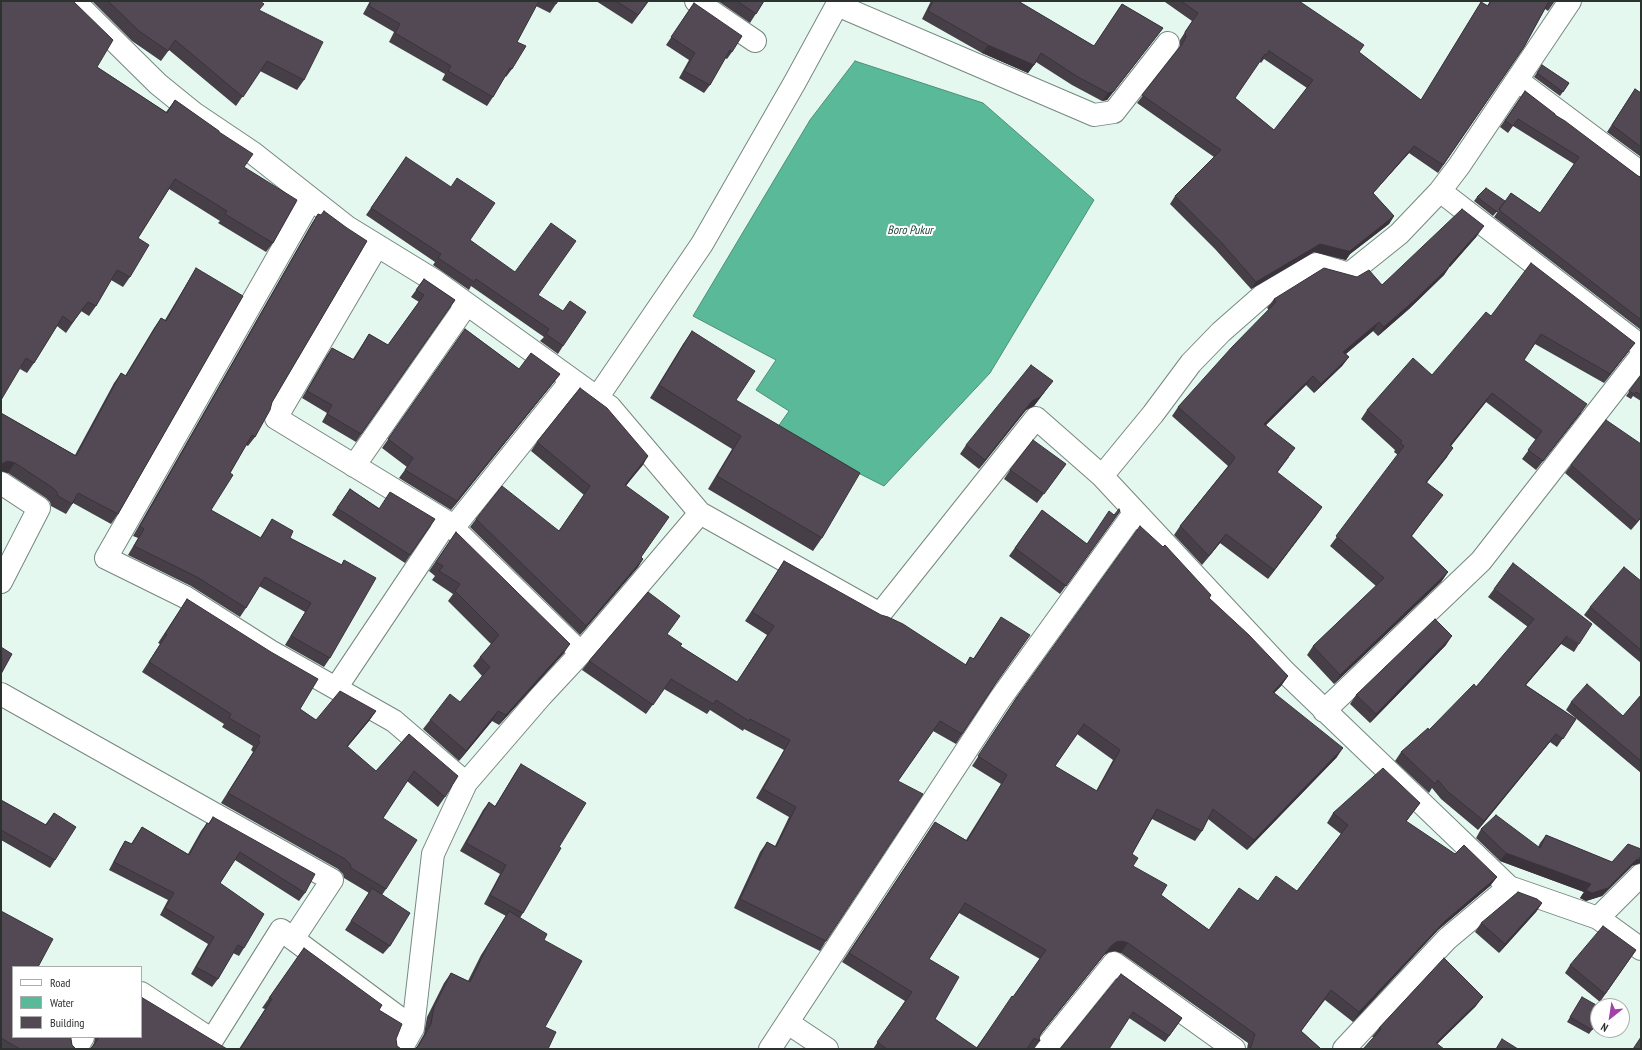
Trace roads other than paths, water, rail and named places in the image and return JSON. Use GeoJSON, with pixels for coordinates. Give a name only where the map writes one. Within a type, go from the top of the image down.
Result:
{"type":"FeatureCollection","features":[{"type":"Feature","properties":{"kind":"street"},"geometry":{"type":"LineString","coordinates":[[74,1],[158,84],[195,114],[253,153],[347,227],[435,281],[610,407],[700,513],[880,614],[1036,418],[1102,476],[1284,672],[1509,887],[1598,918],[1641,949]]}},
{"type":"Feature","properties":{"kind":"street"},"geometry":{"type":"LineString","coordinates":[[696,1],[755,41]]}},
{"type":"Feature","properties":{"kind":"street"},"geometry":{"type":"LineString","coordinates":[[1102,476],[1153,414],[1192,363],[1221,332],[1262,296],[1316,264],[1349,274],[1399,234],[1440,192],[1570,1]]}},
{"type":"Feature","properties":{"kind":"street"},"geometry":{"type":"LineString","coordinates":[[598,398],[702,244],[795,82],[837,3],[1094,115],[1114,112],[1168,43]]}},
{"type":"Feature","properties":{"kind":"street"},"geometry":{"type":"LineString","coordinates":[[1517,80],[1641,173]]}},
{"type":"Feature","properties":{"kind":"street"},"geometry":{"type":"LineString","coordinates":[[1440,192],[1641,346]]}},
{"type":"Feature","properties":{"kind":"street"},"geometry":{"type":"LineString","coordinates":[[311,199],[106,558],[185,597],[270,651],[394,720],[466,783]]}},
{"type":"Feature","properties":{"kind":"street"},"geometry":{"type":"LineString","coordinates":[[377,246],[276,418],[450,525],[581,653]]}},
{"type":"Feature","properties":{"kind":"street"},"geometry":{"type":"LineString","coordinates":[[354,466],[467,304]]}},
{"type":"Feature","properties":{"kind":"street"},"geometry":{"type":"LineString","coordinates":[[1324,711],[1480,560],[1641,356]]}},
{"type":"Feature","properties":{"kind":"street"},"geometry":{"type":"LineString","coordinates":[[336,688],[450,525],[572,380]]}},
{"type":"Feature","properties":{"kind":"street"},"geometry":{"type":"LineString","coordinates":[[1,483],[39,508],[1,582]]}},
{"type":"Feature","properties":{"kind":"street"},"geometry":{"type":"LineString","coordinates":[[770,1049],[1000,699],[1134,512]]}},
{"type":"Feature","properties":{"kind":"street"},"geometry":{"type":"LineString","coordinates":[[401,1049],[412,1028],[433,854],[466,783],[541,696],[581,653],[700,513]]}},
{"type":"Feature","properties":{"kind":"street"},"geometry":{"type":"LineString","coordinates":[[1,694],[332,880],[293,939]]}},
{"type":"Feature","properties":{"kind":"street"},"geometry":{"type":"LineString","coordinates":[[1598,918],[1641,875]]}},
{"type":"Feature","properties":{"kind":"street"},"geometry":{"type":"LineString","coordinates":[[1344,1049],[1447,939],[1509,887]]}},
{"type":"Feature","properties":{"kind":"street"},"geometry":{"type":"LineString","coordinates":[[142,994],[212,1040],[281,930],[412,1028]]}},
{"type":"Feature","properties":{"kind":"street"},"geometry":{"type":"LineString","coordinates":[[1045,1049],[1114,963],[1234,1049]]}},
{"type":"Feature","properties":{"kind":"street"},"geometry":{"type":"LineString","coordinates":[[788,1023],[827,1049]]}},
{"type":"Feature","properties":{"kind":"street"},"geometry":{"type":"LineString","coordinates":[[76,1049],[82,1038]]}},
{"type":"Feature","properties":{"kind":"water","name":"Boro Pukur"},"geometry":{"type":"Polygon","coordinates":[[[855,61],[983,103],[1094,200],[990,373],[884,486],[775,431],[789,411],[756,390],[776,360],[693,316],[810,120],[855,61]]]}}]}
